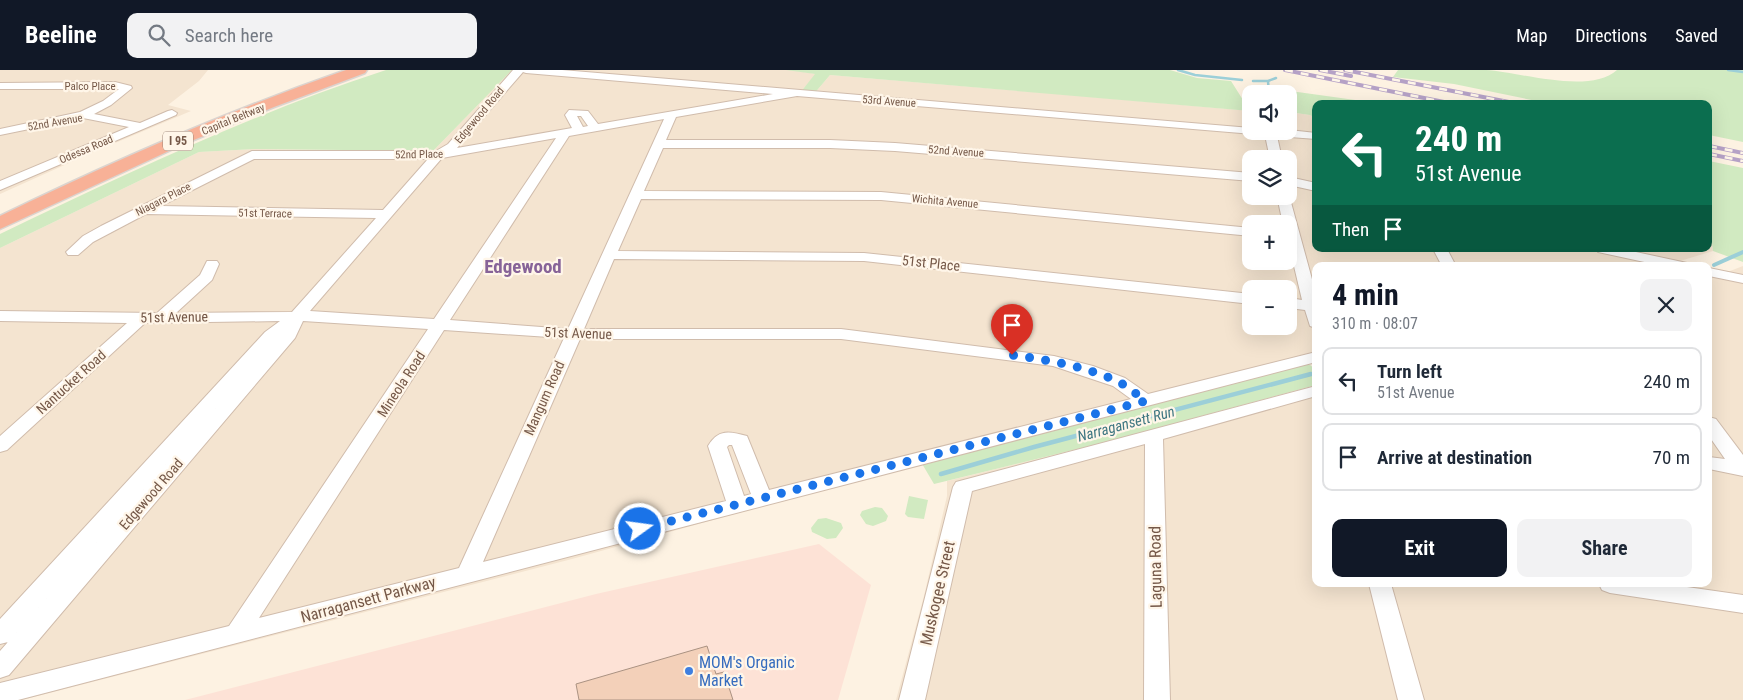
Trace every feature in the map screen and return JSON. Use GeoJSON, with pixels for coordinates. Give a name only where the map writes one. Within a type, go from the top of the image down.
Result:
{"type":"FeatureCollection","features":[{"type":"Feature","properties":{"kind":"highway","name":"Capital Beltway"},"geometry":{"type":"LineString","coordinates":[[0,206],[144,141],[327,70]]}},
{"type":"Feature","properties":{"kind":"highway","name":"Capital Beltway"},"geometry":{"type":"LineString","coordinates":[[0,223],[168,145],[360,70]]}},
{"type":"Feature","properties":{"kind":"street","name":"Edgewood Road"},"geometry":{"type":"LineString","coordinates":[[0,635],[271,335],[298,316],[438,155],[452,147],[514,74],[520,70]]}},
{"type":"Feature","properties":{"kind":"street","name":"53rd Avenue"},"geometry":{"type":"LineString","coordinates":[[526,70],[1242,130]]}},
{"type":"Feature","properties":{"kind":"street","name":"Palco Place"},"geometry":{"type":"LineString","coordinates":[[0,86],[115,85],[127,88],[107,103],[82,115]]}},
{"type":"Feature","properties":{"kind":"street"},"geometry":{"type":"LineString","coordinates":[[724,106],[735,100],[737,94],[730,88]]}},
{"type":"Feature","properties":{"kind":"street","name":"52nd Place"},"geometry":{"type":"LineString","coordinates":[[257,154],[438,155],[796,93]]}},
{"type":"Feature","properties":{"kind":"street"},"geometry":{"type":"LineString","coordinates":[[572,132],[571,115],[573,112],[584,113],[595,128]]}},
{"type":"Feature","properties":{"kind":"street","name":"Odessa Road"},"geometry":{"type":"LineString","coordinates":[[0,186],[172,113]]}},
{"type":"Feature","properties":{"kind":"street","name":"Mangum Road"},"geometry":{"type":"LineString","coordinates":[[467,574],[572,334],[637,195],[672,114]]}},
{"type":"Feature","properties":{"kind":"street","name":"52nd Avenue"},"geometry":{"type":"LineString","coordinates":[[0,132],[82,115],[140,126]]}},
{"type":"Feature","properties":{"kind":"street","name":"Mineola Road"},"geometry":{"type":"LineString","coordinates":[[236,634],[440,324],[572,132]]}},
{"type":"Feature","properties":{"kind":"street","name":"53rd Avenue"},"geometry":{"type":"LineString","coordinates":[[1297,134],[1312,136]]}},
{"type":"Feature","properties":{"kind":"street","name":"52nd Avenue"},"geometry":{"type":"LineString","coordinates":[[660,144],[830,144],[895,147],[1242,175]]}},
{"type":"Feature","properties":{"kind":"street","name":"Niagara Place"},"geometry":{"type":"LineString","coordinates":[[73,252],[88,239],[245,158],[257,154]]}},
{"type":"Feature","properties":{"kind":"street"},"geometry":{"type":"LineString","coordinates":[[1297,183],[1312,186]]}},
{"type":"Feature","properties":{"kind":"street","name":"Wichita Avenue"},"geometry":{"type":"LineString","coordinates":[[637,195],[881,196],[1242,231]]}},
{"type":"Feature","properties":{"kind":"street","name":"51st Terrace"},"geometry":{"type":"LineString","coordinates":[[143,210],[388,214]]}},
{"type":"Feature","properties":{"kind":"street"},"geometry":{"type":"LineString","coordinates":[[1615,252],[1657,262]]}},
{"type":"Feature","properties":{"kind":"street","name":"51st Place"},"geometry":{"type":"LineString","coordinates":[[609,255],[872,258],[1242,298]]}},
{"type":"Feature","properties":{"kind":"street"},"geometry":{"type":"LineString","coordinates":[[1297,256],[1312,306],[1297,305]]}},
{"type":"Feature","properties":{"kind":"street"},"geometry":{"type":"LineString","coordinates":[[162,317],[207,277],[212,264]]}},
{"type":"Feature","properties":{"kind":"street"},"geometry":{"type":"LineString","coordinates":[[1712,273],[1739,278]]}},
{"type":"Feature","properties":{"kind":"street"},"geometry":{"type":"LineString","coordinates":[[1712,284],[1739,278]]}},
{"type":"Feature","properties":{"kind":"street","name":"Edgewood Road"},"geometry":{"type":"LineString","coordinates":[[0,668],[289,335],[298,316]]}},
{"type":"Feature","properties":{"kind":"street","name":"51st Avenue"},"geometry":{"type":"LineString","coordinates":[[1,317],[320,316],[572,334],[841,334],[1054,361],[1087,370],[1119,382],[1146,401]]}},
{"type":"Feature","properties":{"kind":"street","name":"Nantucket Road"},"geometry":{"type":"LineString","coordinates":[[0,446],[142,318]]}},
{"type":"Feature","properties":{"kind":"street","name":"Narragansett Parkway"},"geometry":{"type":"LineString","coordinates":[[0,694],[1312,358]]}},
{"type":"Feature","properties":{"kind":"street"},"geometry":{"type":"LineString","coordinates":[[1154,435],[1312,391]]}},
{"type":"Feature","properties":{"kind":"street"},"geometry":{"type":"LineString","coordinates":[[1712,426],[1743,468]]}},
{"type":"Feature","properties":{"kind":"street","name":"Muskogee Street"},"geometry":{"type":"LineString","coordinates":[[912,700],[962,487],[1154,435]]}},
{"type":"Feature","properties":{"kind":"street","name":"Laguna Road"},"geometry":{"type":"LineString","coordinates":[[1154,435],[1157,700]]}},
{"type":"Feature","properties":{"kind":"street"},"geometry":{"type":"LineString","coordinates":[[737,504],[717,446],[725,438],[731,437],[740,440],[762,498]]}},
{"type":"Feature","properties":{"kind":"street"},"geometry":{"type":"LineString","coordinates":[[1712,463],[1743,468]]}},
{"type":"Feature","properties":{"kind":"street"},"geometry":{"type":"LineString","coordinates":[[1381,587],[1411,700]]}},
{"type":"Feature","properties":{"kind":"street"},"geometry":{"type":"LineString","coordinates":[[1630,587],[1743,604]]}},
{"type":"Feature","properties":{"kind":"shaded area"},"geometry":{"type":"Polygon","coordinates":[[[0,70],[208,70],[199,81],[168,105],[191,111],[0,194],[0,70]]]}},
{"type":"Feature","properties":{"kind":"shaded area"},"geometry":{"type":"Polygon","coordinates":[[[512,70],[791,70],[816,74],[800,93],[813,95],[830,75],[1242,110],[1242,140],[1297,140],[1297,113],[1310,115],[1312,116],[1312,252],[1710,252],[1677,262],[1312,262],[1312,361],[1107,411],[572,559],[22,700],[0,700],[0,248],[199,152],[255,149],[433,151],[512,70]]]}},
{"type":"Feature","properties":{"kind":"shaded area"},"geometry":{"type":"Polygon","coordinates":[[[1743,266],[1743,700],[896,700],[924,596],[947,496],[947,481],[1102,443],[1312,386],[1312,587],[1712,587],[1712,278],[1743,266]]]}},
{"type":"Feature","properties":{"kind":"shaded area"},"geometry":{"type":"Polygon","coordinates":[[[819,544],[871,585],[838,700],[185,700],[596,594],[819,544]]]}},
{"type":"Feature","properties":{"kind":"green space"},"geometry":{"type":"Polygon","coordinates":[[[386,70],[512,70],[433,151],[255,149],[199,152],[0,248],[0,234],[142,167],[287,105],[386,70]]]}},
{"type":"Feature","properties":{"kind":"green space"},"geometry":{"type":"Polygon","coordinates":[[[786,70],[1170,70],[1197,78],[1231,81],[1242,98],[1242,110],[830,75],[813,95],[800,93],[815,74],[786,70]]]}},
{"type":"Feature","properties":{"kind":"green space"},"geometry":{"type":"Polygon","coordinates":[[[1398,70],[1486,70],[1572,82],[1590,81],[1605,77],[1617,70],[1743,70],[1743,142],[1712,136],[1712,100],[1532,100],[1454,84],[1393,77],[1398,70]]]}},
{"type":"Feature","properties":{"kind":"green space"},"geometry":{"type":"Polygon","coordinates":[[[1297,92],[1355,100],[1312,100],[1312,116],[1297,113],[1297,92]]]}},
{"type":"Feature","properties":{"kind":"green space"},"geometry":{"type":"Polygon","coordinates":[[[1712,162],[1743,168],[1743,262],[1713,251],[1712,162]]]}},
{"type":"Feature","properties":{"kind":"green space"},"geometry":{"type":"Polygon","coordinates":[[[1300,365],[1312,367],[1312,386],[1102,443],[934,484],[921,462],[1300,365]]]}},
{"type":"Feature","properties":{"kind":"green space"},"geometry":{"type":"Polygon","coordinates":[[[909,496],[928,500],[924,519],[908,517],[905,514],[909,496]]]}},
{"type":"Feature","properties":{"kind":"green space"},"geometry":{"type":"Polygon","coordinates":[[[875,507],[882,508],[888,516],[886,521],[873,526],[866,524],[860,515],[862,511],[875,507]]]}},
{"type":"Feature","properties":{"kind":"green space"},"geometry":{"type":"Polygon","coordinates":[[[826,518],[841,523],[843,528],[836,538],[827,539],[812,532],[811,528],[818,519],[826,518]]]}},
{"type":"Feature","properties":{"kind":"building","name":"MOM's Organic Market"},"geometry":{"type":"Polygon","coordinates":[[[707,646],[716,674],[724,672],[733,700],[579,700],[576,684],[707,646]]]}},
{"type":"Feature","properties":{"kind":"waterway"},"geometry":{"type":"LineString","coordinates":[[1178,70],[1195,75],[1242,80]]}},
{"type":"Feature","properties":{"kind":"waterway"},"geometry":{"type":"LineString","coordinates":[[1728,70],[1743,72]]}},
{"type":"Feature","properties":{"kind":"waterway"},"geometry":{"type":"LineString","coordinates":[[1268,81],[1276,78]]}},
{"type":"Feature","properties":{"kind":"waterway"},"geometry":{"type":"LineString","coordinates":[[1253,81],[1268,81]]}},
{"type":"Feature","properties":{"kind":"waterway"},"geometry":{"type":"LineString","coordinates":[[1268,81],[1268,85]]}},
{"type":"Feature","properties":{"kind":"waterway","name":"Narragansett Run"},"geometry":{"type":"LineString","coordinates":[[1714,265],[1743,252]]}},
{"type":"Feature","properties":{"kind":"waterway","name":"Narragansett Run"},"geometry":{"type":"LineString","coordinates":[[941,474],[1034,447],[1311,374]]}},
{"type":"Feature","properties":{"kind":"railway"},"geometry":{"type":"LineString","coordinates":[[1285,70],[1434,100]]}},
{"type":"Feature","properties":{"kind":"railway"},"geometry":{"type":"LineString","coordinates":[[1320,70],[1351,76]]}},
{"type":"Feature","properties":{"kind":"railway"},"geometry":{"type":"LineString","coordinates":[[1345,70],[1499,100]]}},
{"type":"Feature","properties":{"kind":"railway"},"geometry":{"type":"LineString","coordinates":[[1712,147],[1743,153]]}},
{"type":"Feature","properties":{"kind":"railway"},"geometry":{"type":"LineString","coordinates":[[1712,155],[1743,161]]}},
{"type":"Feature","properties":{"kind":"place","name":"MOM's Organic Market"},"geometry":{"type":"Point","coordinates":[689,671]}},
{"type":"Feature","properties":{"kind":"district","name":"Edgewood"},"geometry":{"type":"Point","coordinates":[523,266]}},
{"type":"Feature","properties":{"kind":"route"},"geometry":{"type":"LineString","coordinates":[[640,529],[1146,401],[1119,382],[1087,370],[1069,364],[1012,355]]}}]}
